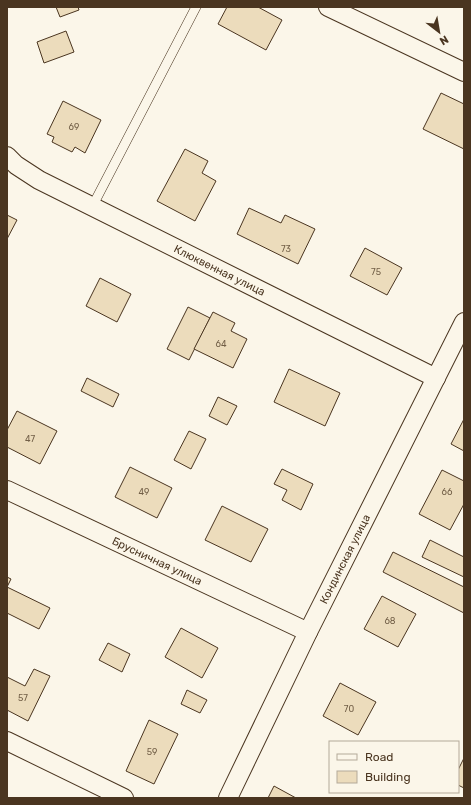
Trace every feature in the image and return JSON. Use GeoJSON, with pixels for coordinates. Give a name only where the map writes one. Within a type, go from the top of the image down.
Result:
{"type":"FeatureCollection","features":[{"type":"Feature","properties":{"kind":"street"},"geometry":{"type":"LineString","coordinates":[[328,7],[464,72]]}},
{"type":"Feature","properties":{"kind":"street","name":"Клюквенная улица"},"geometry":{"type":"LineString","coordinates":[[7,156],[16,165],[39,180],[436,378]]}},
{"type":"Feature","properties":{"kind":"street","name":"Кондинская улица"},"geometry":{"type":"LineString","coordinates":[[228,798],[308,632],[464,322]]}},
{"type":"Feature","properties":{"kind":"street","name":"Брусничная улица"},"geometry":{"type":"LineString","coordinates":[[7,490],[308,632]]}},
{"type":"Feature","properties":{"kind":"street"},"geometry":{"type":"LineString","coordinates":[[7,740],[124,798]]}},
{"type":"Feature","properties":{"kind":"lane"},"geometry":{"type":"LineString","coordinates":[[92,207],[196,7]]}},
{"type":"Feature","properties":{"kind":"building"},"geometry":{"type":"Polygon","coordinates":[[[56,7],[78,7],[79,10],[60,17],[56,7]]]}},
{"type":"Feature","properties":{"kind":"building"},"geometry":{"type":"Polygon","coordinates":[[[227,7],[258,7],[282,20],[266,50],[218,24],[227,7]]]}},
{"type":"Feature","properties":{"kind":"building"},"geometry":{"type":"Polygon","coordinates":[[[66,31],[74,52],[44,63],[37,42],[66,31]]]}},
{"type":"Feature","properties":{"kind":"building"},"geometry":{"type":"Polygon","coordinates":[[[441,93],[464,104],[464,149],[423,129],[441,93]]]}},
{"type":"Feature","properties":{"kind":"building"},"geometry":{"type":"Polygon","coordinates":[[[63,101],[101,120],[85,153],[75,147],[72,152],[52,142],[54,137],[47,134],[63,101]]]}},
{"type":"Feature","properties":{"kind":"building"},"geometry":{"type":"Polygon","coordinates":[[[185,149],[208,161],[202,173],[216,181],[195,221],[157,201],[185,149]]]}},
{"type":"Feature","properties":{"kind":"building"},"geometry":{"type":"Polygon","coordinates":[[[249,208],[281,223],[285,215],[315,229],[298,264],[237,234],[249,208]]]}},
{"type":"Feature","properties":{"kind":"building"},"geometry":{"type":"Polygon","coordinates":[[[7,215],[17,220],[7,239],[7,215]]]}},
{"type":"Feature","properties":{"kind":"building"},"geometry":{"type":"Polygon","coordinates":[[[365,248],[402,268],[387,295],[350,276],[365,248]]]}},
{"type":"Feature","properties":{"kind":"building"},"geometry":{"type":"Polygon","coordinates":[[[100,278],[131,294],[117,322],[86,306],[100,278]]]}},
{"type":"Feature","properties":{"kind":"building"},"geometry":{"type":"Polygon","coordinates":[[[188,307],[210,318],[189,360],[167,349],[188,307]]]}},
{"type":"Feature","properties":{"kind":"building"},"geometry":{"type":"Polygon","coordinates":[[[213,312],[235,323],[231,331],[247,339],[233,368],[194,349],[213,312]]]}},
{"type":"Feature","properties":{"kind":"building"},"geometry":{"type":"Polygon","coordinates":[[[289,369],[340,393],[325,426],[274,402],[289,369]]]}},
{"type":"Feature","properties":{"kind":"building"},"geometry":{"type":"Polygon","coordinates":[[[87,378],[119,394],[113,407],[81,391],[87,378]]]}},
{"type":"Feature","properties":{"kind":"building"},"geometry":{"type":"Polygon","coordinates":[[[218,397],[237,406],[227,425],[209,416],[218,397]]]}},
{"type":"Feature","properties":{"kind":"building"},"geometry":{"type":"Polygon","coordinates":[[[17,411],[57,431],[40,464],[7,447],[7,430],[17,411]]]}},
{"type":"Feature","properties":{"kind":"building"},"geometry":{"type":"Polygon","coordinates":[[[464,419],[464,451],[451,444],[464,419]]]}},
{"type":"Feature","properties":{"kind":"building"},"geometry":{"type":"Polygon","coordinates":[[[189,431],[206,439],[191,469],[174,460],[189,431]]]}},
{"type":"Feature","properties":{"kind":"building"},"geometry":{"type":"Polygon","coordinates":[[[130,467],[172,488],[157,518],[115,497],[130,467]]]}},
{"type":"Feature","properties":{"kind":"building"},"geometry":{"type":"Polygon","coordinates":[[[282,469],[313,484],[301,510],[282,500],[287,490],[274,484],[282,469]]]}},
{"type":"Feature","properties":{"kind":"building"},"geometry":{"type":"Polygon","coordinates":[[[442,470],[464,481],[464,504],[450,530],[419,514],[442,470]]]}},
{"type":"Feature","properties":{"kind":"building"},"geometry":{"type":"Polygon","coordinates":[[[222,506],[268,529],[251,562],[205,540],[222,506]]]}},
{"type":"Feature","properties":{"kind":"building"},"geometry":{"type":"Polygon","coordinates":[[[430,540],[464,557],[464,577],[422,557],[430,540]]]}},
{"type":"Feature","properties":{"kind":"building"},"geometry":{"type":"Polygon","coordinates":[[[393,552],[464,587],[464,613],[383,572],[393,552]]]}},
{"type":"Feature","properties":{"kind":"building"},"geometry":{"type":"Polygon","coordinates":[[[7,577],[11,579],[7,587],[7,577]]]}},
{"type":"Feature","properties":{"kind":"building"},"geometry":{"type":"Polygon","coordinates":[[[7,587],[50,608],[39,629],[7,613],[7,587]]]}},
{"type":"Feature","properties":{"kind":"building"},"geometry":{"type":"Polygon","coordinates":[[[382,596],[416,614],[398,647],[364,629],[382,596]]]}},
{"type":"Feature","properties":{"kind":"building"},"geometry":{"type":"Polygon","coordinates":[[[181,628],[218,648],[202,678],[165,657],[181,628]]]}},
{"type":"Feature","properties":{"kind":"building"},"geometry":{"type":"Polygon","coordinates":[[[108,643],[130,654],[122,672],[99,660],[108,643]]]}},
{"type":"Feature","properties":{"kind":"building"},"geometry":{"type":"Polygon","coordinates":[[[34,669],[50,676],[28,721],[7,710],[7,677],[25,686],[34,669]]]}},
{"type":"Feature","properties":{"kind":"building"},"geometry":{"type":"Polygon","coordinates":[[[340,683],[376,702],[358,735],[323,716],[340,683]]]}},
{"type":"Feature","properties":{"kind":"building"},"geometry":{"type":"Polygon","coordinates":[[[187,690],[207,700],[200,713],[181,704],[187,690]]]}},
{"type":"Feature","properties":{"kind":"building"},"geometry":{"type":"Polygon","coordinates":[[[149,720],[178,734],[154,784],[126,771],[149,720]]]}},
{"type":"Feature","properties":{"kind":"building"},"geometry":{"type":"Polygon","coordinates":[[[464,758],[464,788],[459,786],[459,768],[464,758]]]}},
{"type":"Feature","properties":{"kind":"building"},"geometry":{"type":"Polygon","coordinates":[[[274,786],[296,798],[268,798],[274,786]]]}}]}
